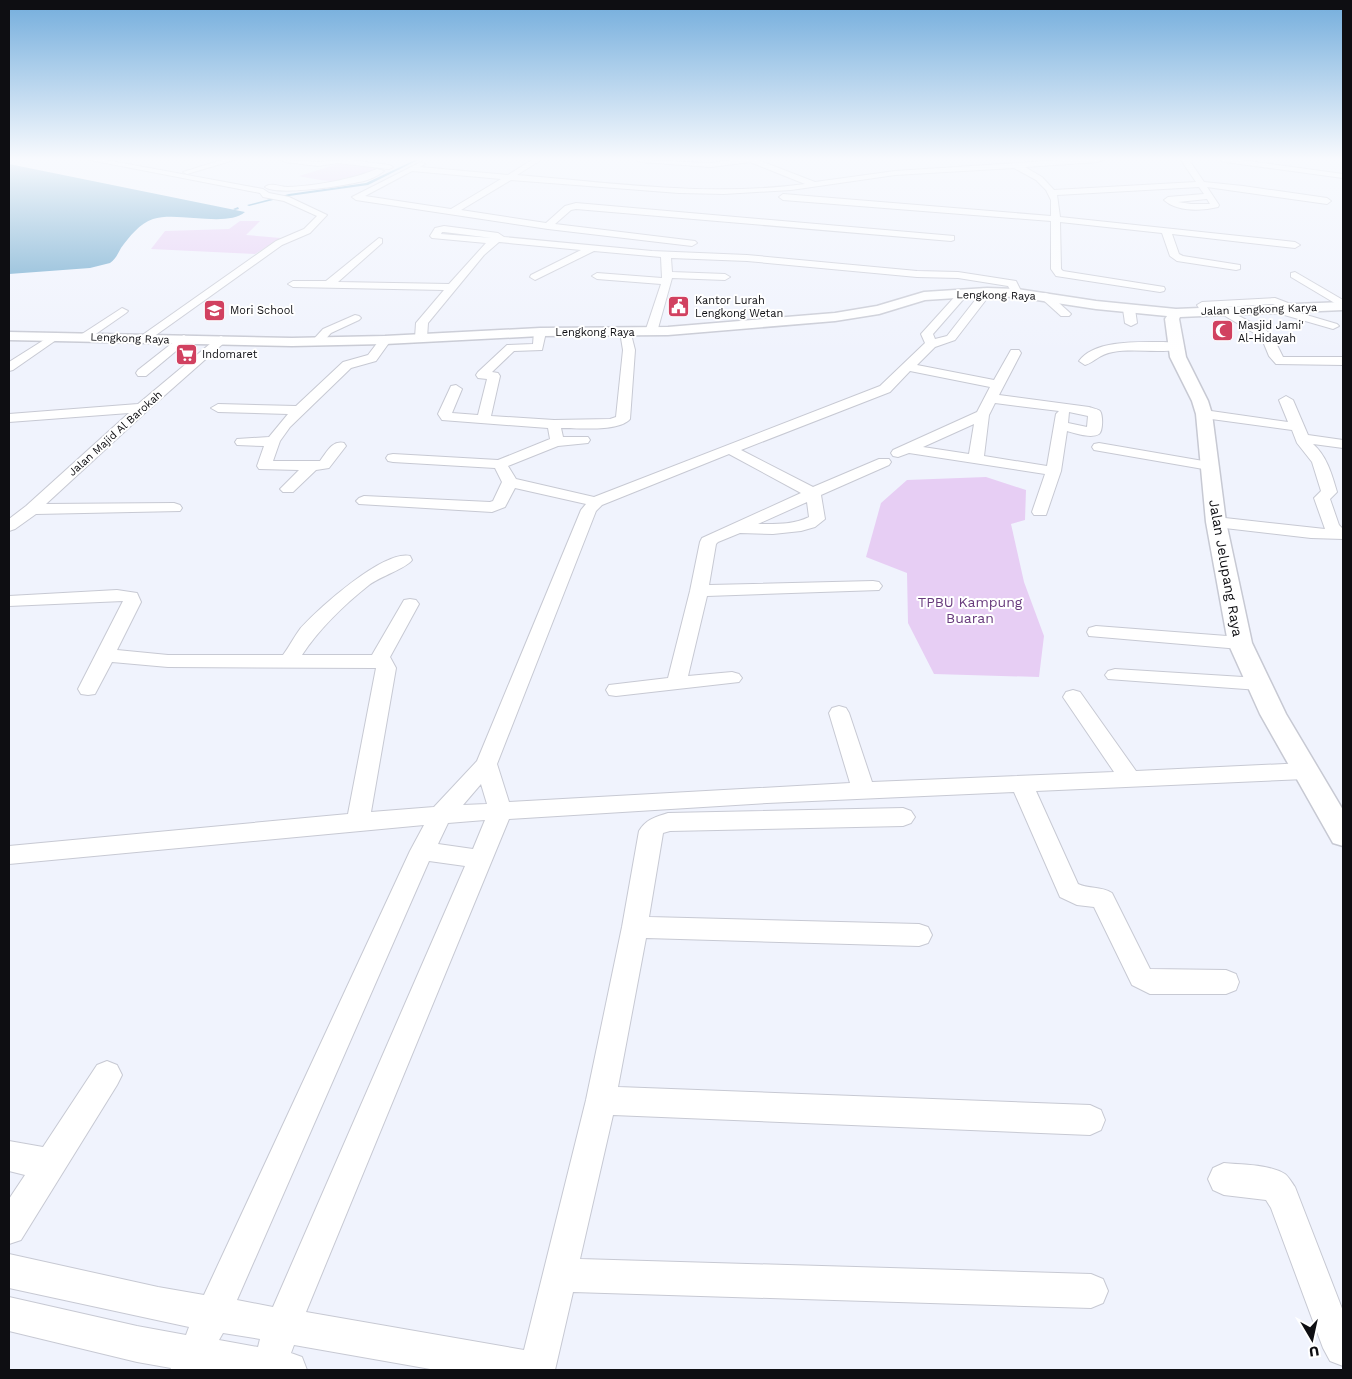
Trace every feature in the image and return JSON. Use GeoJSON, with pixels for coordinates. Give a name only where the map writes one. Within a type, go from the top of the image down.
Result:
{"type":"FeatureCollection","features":[{"type":"Feature","properties":{"kind":"street"},"geometry":{"type":"LineString","coordinates":[[145,338],[279,243],[307,231],[314,224]]}},
{"type":"Feature","properties":{"kind":"street"},"geometry":{"type":"LineString","coordinates":[[537,224],[702,244]]}},
{"type":"Feature","properties":{"kind":"street"},"geometry":{"type":"LineString","coordinates":[[837,224],[951,238]]}},
{"type":"Feature","properties":{"kind":"street"},"geometry":{"type":"LineString","coordinates":[[1055,224],[1056,269],[1060,274],[1065,271],[1160,289]]}},
{"type":"Feature","properties":{"kind":"street"},"geometry":{"type":"LineString","coordinates":[[1133,224],[1166,231],[1295,245]]}},
{"type":"Feature","properties":{"kind":"street"},"geometry":{"type":"LineString","coordinates":[[421,338],[422,323],[452,287],[494,240],[499,236],[444,229],[438,230],[435,236],[494,240],[666,254],[773,260],[917,274],[958,275],[1012,283],[1017,292]]}},
{"type":"Feature","properties":{"kind":"street"},"geometry":{"type":"LineString","coordinates":[[1166,231],[1175,256],[1180,259],[1236,267]]}},
{"type":"Feature","properties":{"kind":"street"},"geometry":{"type":"LineString","coordinates":[[328,285],[380,241]]}},
{"type":"Feature","properties":{"kind":"street"},"geometry":{"type":"LineString","coordinates":[[730,247],[759,250]]}},
{"type":"Feature","properties":{"kind":"street"},"geometry":{"type":"LineString","coordinates":[[535,277],[591,248]]}},
{"type":"Feature","properties":{"kind":"street"},"geometry":{"type":"LineString","coordinates":[[651,332],[667,278],[666,254]]}},
{"type":"Feature","properties":{"kind":"street"},"geometry":{"type":"LineString","coordinates":[[949,264],[958,275]]}},
{"type":"Feature","properties":{"kind":"street"},"geometry":{"type":"LineString","coordinates":[[1295,275],[1343,305]]}},
{"type":"Feature","properties":{"kind":"street"},"geometry":{"type":"LineString","coordinates":[[597,276],[725,277]]}},
{"type":"Feature","properties":{"kind":"street"},"geometry":{"type":"LineString","coordinates":[[293,284],[452,287]]}},
{"type":"Feature","properties":{"kind":"street"},"geometry":{"type":"LineString","coordinates":[[500,464],[510,482],[596,502],[885,389],[931,344],[951,338],[987,292]]}},
{"type":"Feature","properties":{"kind":"street","name":"Lengkong Raya"},"geometry":{"type":"LineString","coordinates":[[9,336],[318,341],[385,340],[540,332],[651,332],[707,329],[835,317],[879,310],[924,296],[987,292],[1017,292],[1045,296],[1130,316],[1176,312]]}},
{"type":"Feature","properties":{"kind":"street"},"geometry":{"type":"LineString","coordinates":[[931,344],[928,334],[963,294]]}},
{"type":"Feature","properties":{"kind":"street"},"geometry":{"type":"LineString","coordinates":[[1045,296],[1064,314]]}},
{"type":"Feature","properties":{"kind":"street"},"geometry":{"type":"LineString","coordinates":[[1206,312],[1202,305],[1266,301],[1292,308]]}},
{"type":"Feature","properties":{"kind":"street","name":"Jalan Lengkong Karya"},"geometry":{"type":"LineString","coordinates":[[1176,312],[1343,305]]}},
{"type":"Feature","properties":{"kind":"street"},"geometry":{"type":"LineString","coordinates":[[1275,309],[1338,327]]}},
{"type":"Feature","properties":{"kind":"street"},"geometry":{"type":"LineString","coordinates":[[86,336],[122,311]]}},
{"type":"Feature","properties":{"kind":"street"},"geometry":{"type":"LineString","coordinates":[[1224,311],[1262,332],[1268,338],[1276,358],[1280,361],[1343,361]]}},
{"type":"Feature","properties":{"kind":"street","name":"Jalan Jelupang Raya"},"geometry":{"type":"LineString","coordinates":[[1176,312],[1172,319],[1178,357],[1200,401],[1204,414],[1216,522],[1240,643],[1273,714],[1343,835]]}},
{"type":"Feature","properties":{"kind":"street"},"geometry":{"type":"LineString","coordinates":[[318,341],[326,331],[354,318]]}},
{"type":"Feature","properties":{"kind":"street"},"geometry":{"type":"LineString","coordinates":[[938,323],[959,327]]}},
{"type":"Feature","properties":{"kind":"street"},"geometry":{"type":"LineString","coordinates":[[1296,325],[1338,327]]}},
{"type":"Feature","properties":{"kind":"street"},"geometry":{"type":"LineString","coordinates":[[483,420],[494,376],[482,375],[511,348],[538,347],[540,332]]}},
{"type":"Feature","properties":{"kind":"street"},"geometry":{"type":"LineString","coordinates":[[456,390],[445,414],[447,417],[554,424],[611,423],[623,419],[629,350],[626,332]]}},
{"type":"Feature","properties":{"kind":"street"},"geometry":{"type":"LineString","coordinates":[[9,367],[55,336]]}},
{"type":"Feature","properties":{"kind":"street"},"geometry":{"type":"LineString","coordinates":[[142,373],[184,339]]}},
{"type":"Feature","properties":{"kind":"street","name":"Jalan Majid Al Barokah"},"geometry":{"type":"LineString","coordinates":[[9,526],[32,509],[142,408],[221,340]]}},
{"type":"Feature","properties":{"kind":"street"},"geometry":{"type":"LineString","coordinates":[[340,446],[327,464],[264,466],[273,441],[285,424],[347,365],[372,358],[385,340]]}},
{"type":"Feature","properties":{"kind":"street"},"geometry":{"type":"LineString","coordinates":[[1085,361],[1094,353],[1112,348],[1176,346]]}},
{"type":"Feature","properties":{"kind":"street"},"geometry":{"type":"LineString","coordinates":[[976,459],[982,415],[1015,353]]}},
{"type":"Feature","properties":{"kind":"street"},"geometry":{"type":"LineString","coordinates":[[908,366],[998,385]]}},
{"type":"Feature","properties":{"kind":"street"},"geometry":{"type":"LineString","coordinates":[[991,398],[1089,411],[1095,414],[1094,431],[1088,432],[1061,426]]}},
{"type":"Feature","properties":{"kind":"street"},"geometry":{"type":"LineString","coordinates":[[1286,400],[1305,444],[1315,454],[1326,480],[1329,492],[1322,498],[1331,526],[1340,534]]}},
{"type":"Feature","properties":{"kind":"street"},"geometry":{"type":"LineString","coordinates":[[9,418],[142,408]]}},
{"type":"Feature","properties":{"kind":"street"},"geometry":{"type":"LineString","coordinates":[[218,408],[300,410]]}},
{"type":"Feature","properties":{"kind":"street"},"geometry":{"type":"LineString","coordinates":[[1040,512],[1054,472],[1064,409]]}},
{"type":"Feature","properties":{"kind":"street"},"geometry":{"type":"LineString","coordinates":[[1204,414],[1300,433],[1343,444]]}},
{"type":"Feature","properties":{"kind":"street"},"geometry":{"type":"LineString","coordinates":[[676,684],[699,591],[708,542],[982,415]]}},
{"type":"Feature","properties":{"kind":"street"},"geometry":{"type":"LineString","coordinates":[[554,424],[556,442]]}},
{"type":"Feature","properties":{"kind":"street"},"geometry":{"type":"LineString","coordinates":[[393,458],[500,464],[556,442],[583,440]]}},
{"type":"Feature","properties":{"kind":"street"},"geometry":{"type":"LineString","coordinates":[[242,442],[273,441]]}},
{"type":"Feature","properties":{"kind":"street"},"geometry":{"type":"LineString","coordinates":[[1099,447],[1209,466]]}},
{"type":"Feature","properties":{"kind":"street"},"geometry":{"type":"LineString","coordinates":[[727,450],[811,495],[817,518],[810,524],[795,527],[733,529]]}},
{"type":"Feature","properties":{"kind":"street"},"geometry":{"type":"LineString","coordinates":[[896,455],[976,459],[1054,472]]}},
{"type":"Feature","properties":{"kind":"street"},"geometry":{"type":"LineString","coordinates":[[288,489],[311,466]]}},
{"type":"Feature","properties":{"kind":"street"},"geometry":{"type":"LineString","coordinates":[[364,501],[492,507],[499,504],[510,482]]}},
{"type":"Feature","properties":{"kind":"street"},"geometry":{"type":"LineString","coordinates":[[192,1362],[422,851],[441,815],[486,764],[585,520],[596,502]]}},
{"type":"Feature","properties":{"kind":"street"},"geometry":{"type":"LineString","coordinates":[[32,509],[174,508]]}},
{"type":"Feature","properties":{"kind":"street"},"geometry":{"type":"LineString","coordinates":[[1216,522],[1310,533],[1340,534]]}},
{"type":"Feature","properties":{"kind":"street"},"geometry":{"type":"LineString","coordinates":[[289,661],[307,633],[363,581],[380,570],[404,560]]}},
{"type":"Feature","properties":{"kind":"street"},"geometry":{"type":"LineString","coordinates":[[699,591],[873,586]]}},
{"type":"Feature","properties":{"kind":"street"},"geometry":{"type":"LineString","coordinates":[[9,601],[117,595],[131,597],[132,602],[88,689]]}},
{"type":"Feature","properties":{"kind":"street"},"geometry":{"type":"LineString","coordinates":[[379,660],[410,604]]}},
{"type":"Feature","properties":{"kind":"street"},"geometry":{"type":"LineString","coordinates":[[1096,632],[1240,643]]}},
{"type":"Feature","properties":{"kind":"street"},"geometry":{"type":"LineString","coordinates":[[105,655],[168,661],[384,661],[386,668],[358,823]]}},
{"type":"Feature","properties":{"kind":"street"},"geometry":{"type":"LineString","coordinates":[[1115,675],[1259,684]]}},
{"type":"Feature","properties":{"kind":"street"},"geometry":{"type":"LineString","coordinates":[[616,690],[732,678]]}},
{"type":"Feature","properties":{"kind":"street"},"geometry":{"type":"LineString","coordinates":[[1073,697],[1131,780]]}},
{"type":"Feature","properties":{"kind":"street"},"geometry":{"type":"LineString","coordinates":[[839,714],[864,791]]}},
{"type":"Feature","properties":{"kind":"street"},"geometry":{"type":"LineString","coordinates":[[9,1314],[137,1344],[192,1362],[275,1369],[283,1325],[501,811],[486,764]]}},
{"type":"Feature","properties":{"kind":"street"},"geometry":{"type":"LineString","coordinates":[[9,855],[501,811],[864,791],[1305,771]]}},
{"type":"Feature","properties":{"kind":"street"},"geometry":{"type":"LineString","coordinates":[[1022,785],[1069,890],[1078,896],[1096,896],[1104,900],[1141,977],[1150,982],[1226,982]]}},
{"type":"Feature","properties":{"kind":"street"},"geometry":{"type":"LineString","coordinates":[[9,1272],[215,1314],[537,1370],[601,1100],[635,927],[651,831],[668,822],[903,817]]}},
{"type":"Feature","properties":{"kind":"street"},"geometry":{"type":"LineString","coordinates":[[422,851],[480,860]]}},
{"type":"Feature","properties":{"kind":"street"},"geometry":{"type":"LineString","coordinates":[[635,927],[919,935]]}},
{"type":"Feature","properties":{"kind":"street"},"geometry":{"type":"LineString","coordinates":[[9,1228],[107,1075]]}},
{"type":"Feature","properties":{"kind":"street"},"geometry":{"type":"LineString","coordinates":[[601,1100],[1090,1120]]}},
{"type":"Feature","properties":{"kind":"street"},"geometry":{"type":"LineString","coordinates":[[9,1156],[50,1164]]}},
{"type":"Feature","properties":{"kind":"street"},"geometry":{"type":"LineString","coordinates":[[1224,1179],[1258,1182],[1274,1186],[1284,1198],[1335,1336],[1343,1348]]}},
{"type":"Feature","properties":{"kind":"street"},"geometry":{"type":"LineString","coordinates":[[559,1275],[1091,1291]]}},
{"type":"Feature","properties":{"kind":"green space"},"geometry":{"type":"Polygon","coordinates":[[[235,224],[257,224],[246,235],[281,238],[255,254],[151,249],[165,231],[229,229],[235,224]]]}},
{"type":"Feature","properties":{"kind":"green space","name":"TPBU Kampung Buaran"},"geometry":{"type":"Polygon","coordinates":[[[986,477],[1026,490],[1025,520],[1011,524],[1024,582],[1044,636],[1039,677],[934,674],[908,623],[907,573],[866,557],[881,503],[907,480],[986,477]]]}},
{"type":"Feature","properties":{"kind":"water"},"geometry":{"type":"Polygon","coordinates":[[[9,224],[144,224],[128,239],[110,263],[90,268],[9,274],[9,224]]]}},
{"type":"Feature","properties":{"kind":"place","name":"Kantor Lurah Lengkong Wetan"},"geometry":{"type":"Point","coordinates":[679,306]}},
{"type":"Feature","properties":{"kind":"place","name":"Mori School"},"geometry":{"type":"Point","coordinates":[214,310]}},
{"type":"Feature","properties":{"kind":"place","name":"Masjid Jami' Al-Hidayah"},"geometry":{"type":"Point","coordinates":[1222,331]}},
{"type":"Feature","properties":{"kind":"place","name":"Indomaret"},"geometry":{"type":"Point","coordinates":[186,354]}}]}
